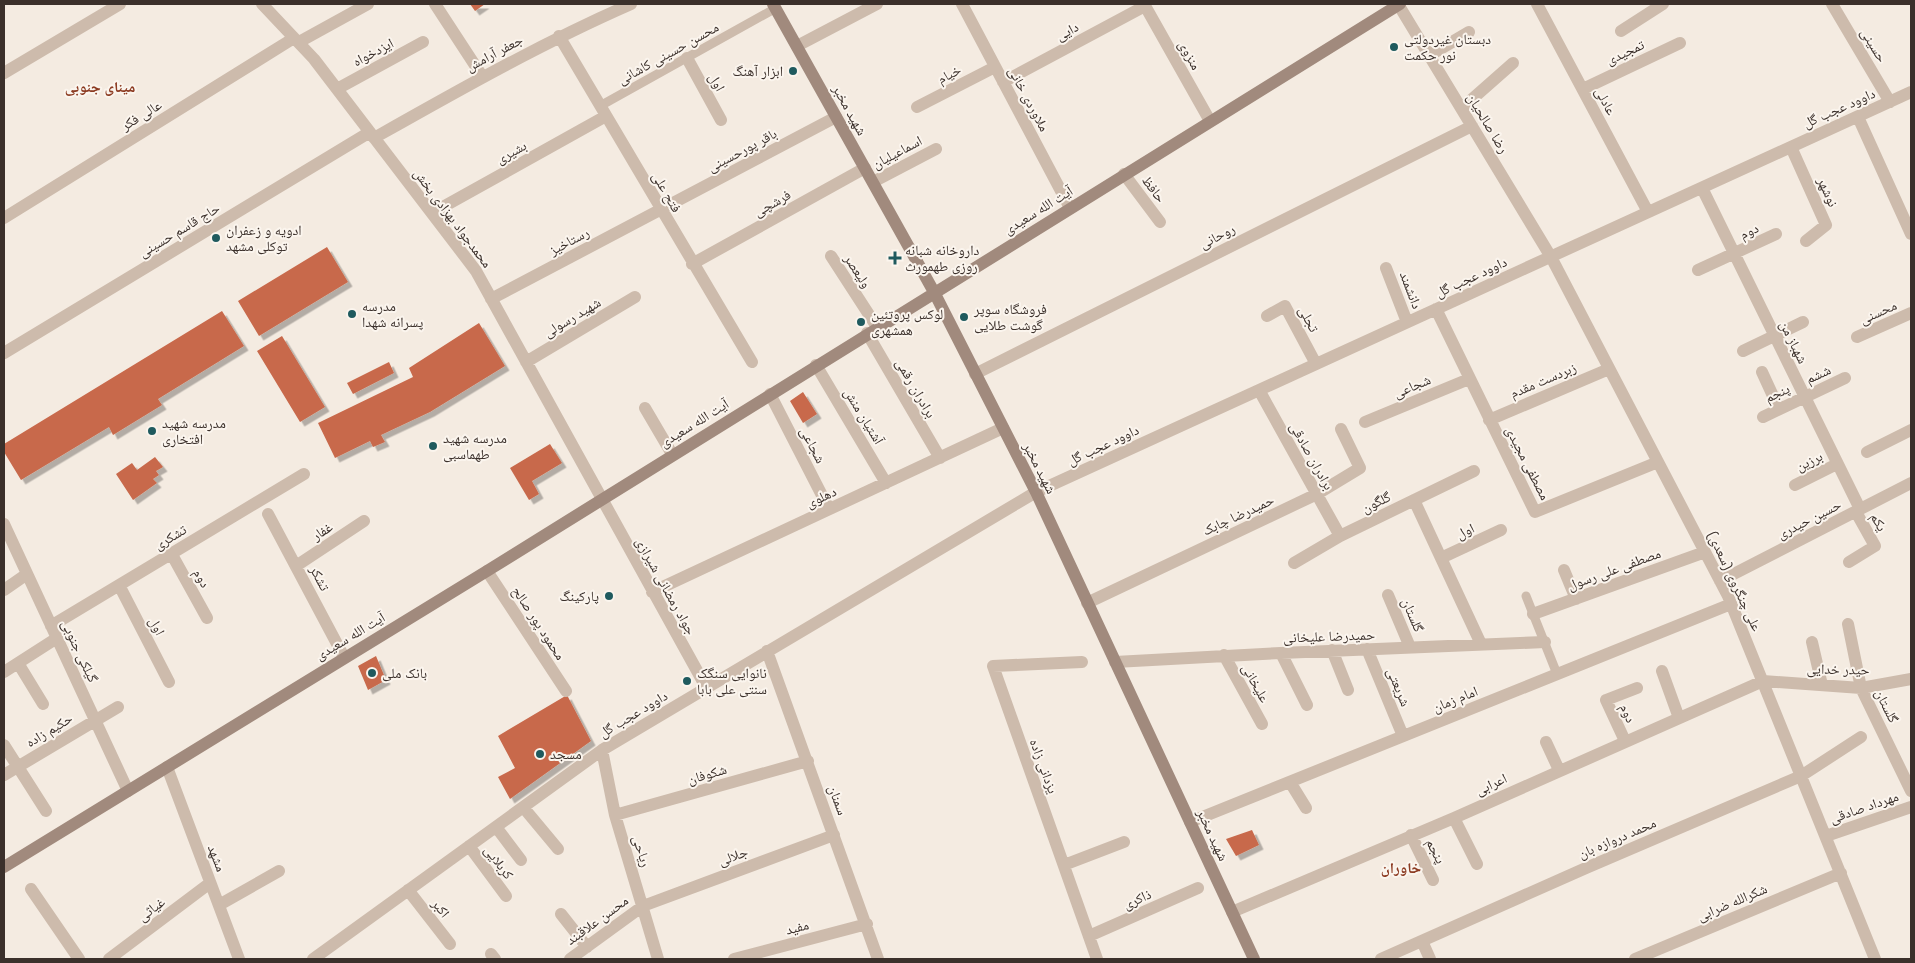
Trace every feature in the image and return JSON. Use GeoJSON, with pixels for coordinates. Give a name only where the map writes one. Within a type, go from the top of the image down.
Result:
{"type":"FeatureCollection","features":[{"type":"Feature","properties":{"kind":"main road","name":"آیت الله سعیدی"},"geometry":{"type":"LineString","coordinates":[[4,868],[344,657],[487,571],[600,498],[1399,4]]}},
{"type":"Feature","properties":{"kind":"main road","name":"شهید مخبر"},"geometry":{"type":"LineString","coordinates":[[774,6],[934,292],[1036,492],[1254,959]]}},
{"type":"Feature","properties":{"kind":"street"},"geometry":{"type":"LineString","coordinates":[[4,73],[120,4]]}},
{"type":"Feature","properties":{"kind":"street","name":"محمدجواد بهزادی بخش"},"geometry":{"type":"LineString","coordinates":[[263,4],[337,89],[476,271],[600,498]]}},
{"type":"Feature","properties":{"kind":"street","name":"عالی فکر"},"geometry":{"type":"LineString","coordinates":[[4,218],[296,40],[368,4]]}},
{"type":"Feature","properties":{"kind":"street"},"geometry":{"type":"LineString","coordinates":[[435,4],[482,76]]}},
{"type":"Feature","properties":{"kind":"street","name":"جعفر آرامش"},"geometry":{"type":"LineString","coordinates":[[372,135],[559,36],[631,4]]}},
{"type":"Feature","properties":{"kind":"street"},"geometry":{"type":"LineString","coordinates":[[797,46],[877,4]]}},
{"type":"Feature","properties":{"kind":"street","name":"ملاوردی خانی"},"geometry":{"type":"LineString","coordinates":[[962,4],[1070,208]]}},
{"type":"Feature","properties":{"kind":"street","name":"رضا صالحیان"},"geometry":{"type":"LineString","coordinates":[[1399,4],[1551,257]]}},
{"type":"Feature","properties":{"kind":"street","name":"عادلی"},"geometry":{"type":"LineString","coordinates":[[1537,4],[1648,212]]}},
{"type":"Feature","properties":{"kind":"street"},"geometry":{"type":"LineString","coordinates":[[1621,31],[1660,4]]}},
{"type":"Feature","properties":{"kind":"street","name":"منزوی"},"geometry":{"type":"LineString","coordinates":[[1144,5],[1210,121]]}},
{"type":"Feature","properties":{"kind":"street","name":"دایی"},"geometry":{"type":"LineString","coordinates":[[1003,82],[1144,5]]}},
{"type":"Feature","properties":{"kind":"street","name":"حسینی"},"geometry":{"type":"LineString","coordinates":[[1838,6],[1890,102]]}},
{"type":"Feature","properties":{"kind":"street"},"geometry":{"type":"LineString","coordinates":[[1430,56],[1469,32]]}},
{"type":"Feature","properties":{"kind":"street","name":"فتح علی"},"geometry":{"type":"LineString","coordinates":[[559,36],[692,264],[752,362]]}},
{"type":"Feature","properties":{"kind":"street","name":"ایزدخواه"},"geometry":{"type":"LineString","coordinates":[[337,89],[423,42]]}},
{"type":"Feature","properties":{"kind":"street","name":"تمجیدی"},"geometry":{"type":"LineString","coordinates":[[1583,89],[1680,43]]}},
{"type":"Feature","properties":{"kind":"street","name":"اول"},"geometry":{"type":"LineString","coordinates":[[687,58],[721,120]]}},
{"type":"Feature","properties":{"kind":"street"},"geometry":{"type":"LineString","coordinates":[[1462,108],[1513,63]]}},
{"type":"Feature","properties":{"kind":"street","name":"خیام"},"geometry":{"type":"LineString","coordinates":[[917,107],[995,67]]}},
{"type":"Feature","properties":{"kind":"street","name":"داوود عجب گل"},"geometry":{"type":"LineString","coordinates":[[313,959],[602,750],[1036,492],[1911,92]]}},
{"type":"Feature","properties":{"kind":"street","name":"بشیری"},"geometry":{"type":"LineString","coordinates":[[432,213],[603,111]]}},
{"type":"Feature","properties":{"kind":"street","name":"باقر پورحسینی"},"geometry":{"type":"LineString","coordinates":[[660,209],[836,117]]}},
{"type":"Feature","properties":{"kind":"street"},"geometry":{"type":"LineString","coordinates":[[1858,117],[1911,234]]}},
{"type":"Feature","properties":{"kind":"street","name":"روحانی"},"geometry":{"type":"LineString","coordinates":[[975,374],[1472,126]]}},
{"type":"Feature","properties":{"kind":"street","name":"حاج قاسم حسینی"},"geometry":{"type":"LineString","coordinates":[[4,354],[372,135]]}},
{"type":"Feature","properties":{"kind":"street","name":"نوشهر"},"geometry":{"type":"LineString","coordinates":[[1791,147],[1826,225],[1806,242]]}},
{"type":"Feature","properties":{"kind":"street","name":"اسماعیلیان"},"geometry":{"type":"LineString","coordinates":[[873,182],[936,149]]}},
{"type":"Feature","properties":{"kind":"street","name":"فرشچی"},"geometry":{"type":"LineString","coordinates":[[692,264],[865,168]]}},
{"type":"Feature","properties":{"kind":"street","name":"حافظ"},"geometry":{"type":"LineString","coordinates":[[1124,174],[1160,222]]}},
{"type":"Feature","properties":{"kind":"street","name":"شهباز من"},"geometry":{"type":"LineString","coordinates":[[1702,188],[1805,397],[1858,510]]}},
{"type":"Feature","properties":{"kind":"street","name":"رستاخیز"},"geometry":{"type":"LineString","coordinates":[[491,299],[660,209]]}},
{"type":"Feature","properties":{"kind":"street","name":"دوم"},"geometry":{"type":"LineString","coordinates":[[1734,254],[1776,234]]}},
{"type":"Feature","properties":{"kind":"street"},"geometry":{"type":"LineString","coordinates":[[1698,270],[1734,254]]}},
{"type":"Feature","properties":{"kind":"street","name":"ولیعصر"},"geometry":{"type":"LineString","coordinates":[[831,256],[872,330]]}},
{"type":"Feature","properties":{"kind":"street","name":"علی چنگروی (سعدی)"},"geometry":{"type":"LineString","coordinates":[[1551,257],[1731,604],[1875,959]]}},
{"type":"Feature","properties":{"kind":"street","name":"دانشمند"},"geometry":{"type":"LineString","coordinates":[[1386,268],[1407,322]]}},
{"type":"Feature","properties":{"kind":"street","name":"شهید رسولی"},"geometry":{"type":"LineString","coordinates":[[526,362],[635,297]]}},
{"type":"Feature","properties":{"kind":"street","name":"تجلی"},"geometry":{"type":"LineString","coordinates":[[1267,316],[1285,306],[1316,364]]}},
{"type":"Feature","properties":{"kind":"street","name":"مصطفی مجیدی"},"geometry":{"type":"LineString","coordinates":[[1436,309],[1534,512],[1658,462]]}},
{"type":"Feature","properties":{"kind":"street","name":"محسنی"},"geometry":{"type":"LineString","coordinates":[[1857,337],[1911,313]]}},
{"type":"Feature","properties":{"kind":"street"},"geometry":{"type":"LineString","coordinates":[[1743,351],[1803,322]]}},
{"type":"Feature","properties":{"kind":"street","name":"برادران رقمی"},"geometry":{"type":"LineString","coordinates":[[872,330],[940,458]]}},
{"type":"Feature","properties":{"kind":"street","name":"آشتیان منش"},"geometry":{"type":"LineString","coordinates":[[816,365],[886,483]]}},
{"type":"Feature","properties":{"kind":"street","name":"زبردست مقدم"},"geometry":{"type":"LineString","coordinates":[[1490,420],[1609,368]]}},
{"type":"Feature","properties":{"kind":"street"},"geometry":{"type":"LineString","coordinates":[[1762,372],[1779,409]]}},
{"type":"Feature","properties":{"kind":"street","name":"ششم"},"geometry":{"type":"LineString","coordinates":[[1805,397],[1845,378]]}},
{"type":"Feature","properties":{"kind":"street","name":"شجاعی"},"geometry":{"type":"LineString","coordinates":[[1365,422],[1469,379]]}},
{"type":"Feature","properties":{"kind":"street","name":"برادران صادقی"},"geometry":{"type":"LineString","coordinates":[[1259,390],[1340,536]]}},
{"type":"Feature","properties":{"kind":"street","name":"شجاعی"},"geometry":{"type":"LineString","coordinates":[[770,394],[829,510]]}},
{"type":"Feature","properties":{"kind":"street","name":"پنجم"},"geometry":{"type":"LineString","coordinates":[[1763,417],[1805,397]]}},
{"type":"Feature","properties":{"kind":"street"},"geometry":{"type":"LineString","coordinates":[[646,408],[672,454]]}},
{"type":"Feature","properties":{"kind":"street","name":"دهلوی"},"geometry":{"type":"LineString","coordinates":[[652,592],[1003,428]]}},
{"type":"Feature","properties":{"kind":"street","name":"حمیدرضا چابک"},"geometry":{"type":"LineString","coordinates":[[1087,603],[1316,494],[1360,468],[1341,430]]}},
{"type":"Feature","properties":{"kind":"street"},"geometry":{"type":"LineString","coordinates":[[1867,452],[1911,430]]}},
{"type":"Feature","properties":{"kind":"street","name":"برزین"},"geometry":{"type":"LineString","coordinates":[[1795,485],[1837,464]]}},
{"type":"Feature","properties":{"kind":"street","name":"گلگون"},"geometry":{"type":"LineString","coordinates":[[1294,563],[1340,536],[1474,472]]}},
{"type":"Feature","properties":{"kind":"street","name":"تشکری"},"geometry":{"type":"LineString","coordinates":[[52,626],[304,474]]}},
{"type":"Feature","properties":{"kind":"street","name":"حسین حیدری"},"geometry":{"type":"LineString","coordinates":[[1720,581],[1911,483]]}},
{"type":"Feature","properties":{"kind":"street","name":"جواد رمضانی شیرازی"},"geometry":{"type":"LineString","coordinates":[[600,498],[706,687]]}},
{"type":"Feature","properties":{"kind":"street"},"geometry":{"type":"LineString","coordinates":[[1414,500],[1481,644]]}},
{"type":"Feature","properties":{"kind":"street","name":"یکم"},"geometry":{"type":"LineString","coordinates":[[1848,562],[1875,546],[1858,510]]}},
{"type":"Feature","properties":{"kind":"street","name":"تشکر"},"geometry":{"type":"LineString","coordinates":[[268,514],[344,657]]}},
{"type":"Feature","properties":{"kind":"street","name":"غفار"},"geometry":{"type":"LineString","coordinates":[[296,566],[364,522]]}},
{"type":"Feature","properties":{"kind":"street","name":"گیلکی جنوبی"},"geometry":{"type":"LineString","coordinates":[[4,524],[128,791]]}},
{"type":"Feature","properties":{"kind":"street","name":"اول"},"geometry":{"type":"LineString","coordinates":[[1441,558],[1501,530]]}},
{"type":"Feature","properties":{"kind":"street","name":"مصطفی علی رسول"},"geometry":{"type":"LineString","coordinates":[[1534,614],[1705,552]]}},
{"type":"Feature","properties":{"kind":"street","name":"دوم"},"geometry":{"type":"LineString","coordinates":[[171,553],[208,618]]}},
{"type":"Feature","properties":{"kind":"street"},"geometry":{"type":"LineString","coordinates":[[1564,570],[1576,599]]}},
{"type":"Feature","properties":{"kind":"street","name":"محمود پور صالح"},"geometry":{"type":"LineString","coordinates":[[487,571],[566,691]]}},
{"type":"Feature","properties":{"kind":"street"},"geometry":{"type":"LineString","coordinates":[[4,590],[28,574]]}},
{"type":"Feature","properties":{"kind":"street","name":"اول"},"geometry":{"type":"LineString","coordinates":[[119,584],[168,682]]}},
{"type":"Feature","properties":{"kind":"street","name":"گلستان"},"geometry":{"type":"LineString","coordinates":[[1388,595],[1410,647]]}},
{"type":"Feature","properties":{"kind":"street","name":"امام زمان"},"geometry":{"type":"LineString","coordinates":[[1190,822],[1731,604]]}},
{"type":"Feature","properties":{"kind":"street","name":"گلستان"},"geometry":{"type":"LineString","coordinates":[[1848,624],[1861,688],[1911,792]]}},
{"type":"Feature","properties":{"kind":"street"},"geometry":{"type":"LineString","coordinates":[[4,672],[57,638]]}},
{"type":"Feature","properties":{"kind":"street","name":"حمیدرضا علیخانی"},"geometry":{"type":"LineString","coordinates":[[1115,662],[1281,652],[1545,642]]}},
{"type":"Feature","properties":{"kind":"street"},"geometry":{"type":"LineString","coordinates":[[1812,642],[1822,685]]}},
{"type":"Feature","properties":{"kind":"street","name":"شریعتی"},"geometry":{"type":"LineString","coordinates":[[1367,649],[1403,736]]}},
{"type":"Feature","properties":{"kind":"street"},"geometry":{"type":"LineString","coordinates":[[1332,650],[1348,690]]}},
{"type":"Feature","properties":{"kind":"street","name":"سمنان"},"geometry":{"type":"LineString","coordinates":[[768,651],[878,959]]}},
{"type":"Feature","properties":{"kind":"street"},"geometry":{"type":"LineString","coordinates":[[1281,652],[1307,705]]}},
{"type":"Feature","properties":{"kind":"street","name":"علیخانی"},"geometry":{"type":"LineString","coordinates":[[1224,655],[1262,724]]}},
{"type":"Feature","properties":{"kind":"street","name":"یزدانی زاده"},"geometry":{"type":"LineString","coordinates":[[1082,662],[993,666],[1097,959]]}},
{"type":"Feature","properties":{"kind":"street"},"geometry":{"type":"LineString","coordinates":[[18,663],[43,704]]}},
{"type":"Feature","properties":{"kind":"street"},"geometry":{"type":"LineString","coordinates":[[1662,670],[1679,718]]}},
{"type":"Feature","properties":{"kind":"street","name":"حیدر خدایی"},"geometry":{"type":"LineString","coordinates":[[1763,681],[1861,688],[1911,679]]}},
{"type":"Feature","properties":{"kind":"street","name":"اعرابی"},"geometry":{"type":"LineString","coordinates":[[1232,912],[1454,818],[1763,681]]}},
{"type":"Feature","properties":{"kind":"street","name":"دوم"},"geometry":{"type":"LineString","coordinates":[[1625,741],[1606,700],[1637,688]]}},
{"type":"Feature","properties":{"kind":"street","name":"حکیم زاده"},"geometry":{"type":"LineString","coordinates":[[4,775],[118,707]]}},
{"type":"Feature","properties":{"kind":"street","name":"محمد دروازه بان"},"geometry":{"type":"LineString","coordinates":[[1384,959],[1801,776],[1861,737]]}},
{"type":"Feature","properties":{"kind":"street"},"geometry":{"type":"LineString","coordinates":[[1546,742],[1559,770]]}},
{"type":"Feature","properties":{"kind":"street","name":"حکیم زاده"},"geometry":{"type":"LineString","coordinates":[[4,745],[46,811]]}},
{"type":"Feature","properties":{"kind":"street","name":"ریاحی"},"geometry":{"type":"LineString","coordinates":[[602,750],[615,815],[658,959]]}},
{"type":"Feature","properties":{"kind":"street","name":"شکوفان"},"geometry":{"type":"LineString","coordinates":[[615,815],[808,761]]}},
{"type":"Feature","properties":{"kind":"street","name":"مشهد"},"geometry":{"type":"LineString","coordinates":[[167,767],[239,959]]}},
{"type":"Feature","properties":{"kind":"street"},"geometry":{"type":"LineString","coordinates":[[1290,782],[1306,808]]}},
{"type":"Feature","properties":{"kind":"street"},"geometry":{"type":"LineString","coordinates":[[523,807],[558,849]]}},
{"type":"Feature","properties":{"kind":"street","name":"مهرداد صادقی"},"geometry":{"type":"LineString","coordinates":[[1826,836],[1911,807]]}},
{"type":"Feature","properties":{"kind":"street"},"geometry":{"type":"LineString","coordinates":[[1454,818],[1477,864]]}},
{"type":"Feature","properties":{"kind":"street"},"geometry":{"type":"LineString","coordinates":[[496,827],[521,860]]}},
{"type":"Feature","properties":{"kind":"street","name":"جلالی"},"geometry":{"type":"LineString","coordinates":[[642,906],[834,834]]}},
{"type":"Feature","properties":{"kind":"street","name":"پنجم"},"geometry":{"type":"LineString","coordinates":[[1411,835],[1433,880]]}},
{"type":"Feature","properties":{"kind":"street"},"geometry":{"type":"LineString","coordinates":[[1064,866],[1124,842]]}},
{"type":"Feature","properties":{"kind":"street","name":"کربلایی"},"geometry":{"type":"LineString","coordinates":[[469,846],[506,896]]}},
{"type":"Feature","properties":{"kind":"street"},"geometry":{"type":"LineString","coordinates":[[219,905],[279,871]]}},
{"type":"Feature","properties":{"kind":"street","name":"شکرالله ضرابی"},"geometry":{"type":"LineString","coordinates":[[1635,959],[1841,873]]}},
{"type":"Feature","properties":{"kind":"street","name":"غیاثی"},"geometry":{"type":"LineString","coordinates":[[109,959],[210,883]]}},
{"type":"Feature","properties":{"kind":"street","name":"ذاکری"},"geometry":{"type":"LineString","coordinates":[[1089,936],[1198,888]]}},
{"type":"Feature","properties":{"kind":"street"},"geometry":{"type":"LineString","coordinates":[[31,890],[79,959]]}},
{"type":"Feature","properties":{"kind":"street","name":"اکبر"},"geometry":{"type":"LineString","coordinates":[[408,890],[450,944]]}},
{"type":"Feature","properties":{"kind":"street","name":"محسن علاقبند"},"geometry":{"type":"LineString","coordinates":[[570,959],[642,906]]}},
{"type":"Feature","properties":{"kind":"street"},"geometry":{"type":"LineString","coordinates":[[561,914],[587,947]]}},
{"type":"Feature","properties":{"kind":"street","name":"مفید"},"geometry":{"type":"LineString","coordinates":[[734,959],[867,924]]}},
{"type":"Feature","properties":{"kind":"street"},"geometry":{"type":"LineString","coordinates":[[1422,941],[1430,959]]}},
{"type":"Feature","properties":{"kind":"lane","name":"محسن حسینی کاشانی"},"geometry":{"type":"LineString","coordinates":[[603,111],[774,6]]}},
{"type":"Feature","properties":{"kind":"lane"},"geometry":{"type":"LineString","coordinates":[[1526,596],[1557,674]]}},
{"type":"Feature","properties":{"kind":"building"},"geometry":{"type":"Polygon","coordinates":[[[470,4],[485,4],[475,11],[470,4]]]}},
{"type":"Feature","properties":{"kind":"building"},"geometry":{"type":"Polygon","coordinates":[[[327,247],[348,282],[259,336],[238,301],[327,247]]]}},
{"type":"Feature","properties":{"kind":"building"},"geometry":{"type":"Polygon","coordinates":[[[222,311],[244,346],[158,399],[162,405],[113,435],[109,427],[21,480],[4,452],[4,444],[222,311]]]}},
{"type":"Feature","properties":{"kind":"building"},"geometry":{"type":"Polygon","coordinates":[[[479,323],[505,366],[430,412],[381,435],[385,442],[373,447],[370,441],[335,458],[318,423],[413,377],[409,368],[479,323]]]}},
{"type":"Feature","properties":{"kind":"building"},"geometry":{"type":"Polygon","coordinates":[[[282,336],[325,407],[300,422],[257,351],[282,336]]]}},
{"type":"Feature","properties":{"kind":"building"},"geometry":{"type":"Polygon","coordinates":[[[389,362],[394,373],[353,394],[347,383],[389,362]]]}},
{"type":"Feature","properties":{"kind":"building"},"geometry":{"type":"Polygon","coordinates":[[[803,392],[817,414],[803,423],[790,401],[803,392]]]}},
{"type":"Feature","properties":{"kind":"building"},"geometry":{"type":"Polygon","coordinates":[[[550,444],[562,463],[532,481],[539,494],[529,500],[510,468],[550,444]]]}},
{"type":"Feature","properties":{"kind":"building"},"geometry":{"type":"Polygon","coordinates":[[[155,457],[163,467],[156,471],[159,475],[153,479],[157,483],[133,500],[116,474],[132,463],[137,470],[155,457]]]}},
{"type":"Feature","properties":{"kind":"building","name":"بانک ملی"},"geometry":{"type":"Polygon","coordinates":[[[376,656],[386,680],[368,690],[358,666],[376,656]]]}},
{"type":"Feature","properties":{"kind":"building","name":"مسجد"},"geometry":{"type":"Polygon","coordinates":[[[567,695],[591,741],[510,799],[498,777],[515,768],[498,736],[567,695]]]}},
{"type":"Feature","properties":{"kind":"building"},"geometry":{"type":"Polygon","coordinates":[[[1252,830],[1259,845],[1236,856],[1226,839],[1252,830]]]}},
{"type":"Feature","properties":{"kind":"place","name":"دبستان غیردولتی نور حکمت"},"geometry":{"type":"Point","coordinates":[1394,47]}},
{"type":"Feature","properties":{"kind":"place","name":"ابزار آهنگ"},"geometry":{"type":"Point","coordinates":[793,71]}},
{"type":"Feature","properties":{"kind":"place","name":"ادویه و زعفران توکلی مشهد"},"geometry":{"type":"Point","coordinates":[216,238]}},
{"type":"Feature","properties":{"kind":"place","name":"داروخانه شبانه روزی طهمورث"},"geometry":{"type":"Point","coordinates":[895,258]}},
{"type":"Feature","properties":{"kind":"place","name":"مدرسه پسرانه شهدا"},"geometry":{"type":"Point","coordinates":[352,314]}},
{"type":"Feature","properties":{"kind":"place","name":"فروشگاه سوپر گوشت طلایی"},"geometry":{"type":"Point","coordinates":[964,317]}},
{"type":"Feature","properties":{"kind":"place","name":"لوکس پروتئین همشهری"},"geometry":{"type":"Point","coordinates":[861,322]}},
{"type":"Feature","properties":{"kind":"place","name":"مدرسه شهید افتخاری"},"geometry":{"type":"Point","coordinates":[152,431]}},
{"type":"Feature","properties":{"kind":"place","name":"مدرسه شهید طهماسبی"},"geometry":{"type":"Point","coordinates":[433,446]}},
{"type":"Feature","properties":{"kind":"place","name":"پارکینگ"},"geometry":{"type":"Point","coordinates":[609,596]}},
{"type":"Feature","properties":{"kind":"place","name":"بانک ملی"},"geometry":{"type":"Point","coordinates":[372,673]}},
{"type":"Feature","properties":{"kind":"place","name":"نانوایی سنگک سنتی علی بابا"},"geometry":{"type":"Point","coordinates":[687,681]}},
{"type":"Feature","properties":{"kind":"place","name":"مسجد"},"geometry":{"type":"Point","coordinates":[540,754]}},
{"type":"Feature","properties":{"kind":"district","name":"مینای جنوبی"},"geometry":{"type":"Point","coordinates":[100,87]}},
{"type":"Feature","properties":{"kind":"district","name":"خاوران"},"geometry":{"type":"Point","coordinates":[1401,868]}}]}
